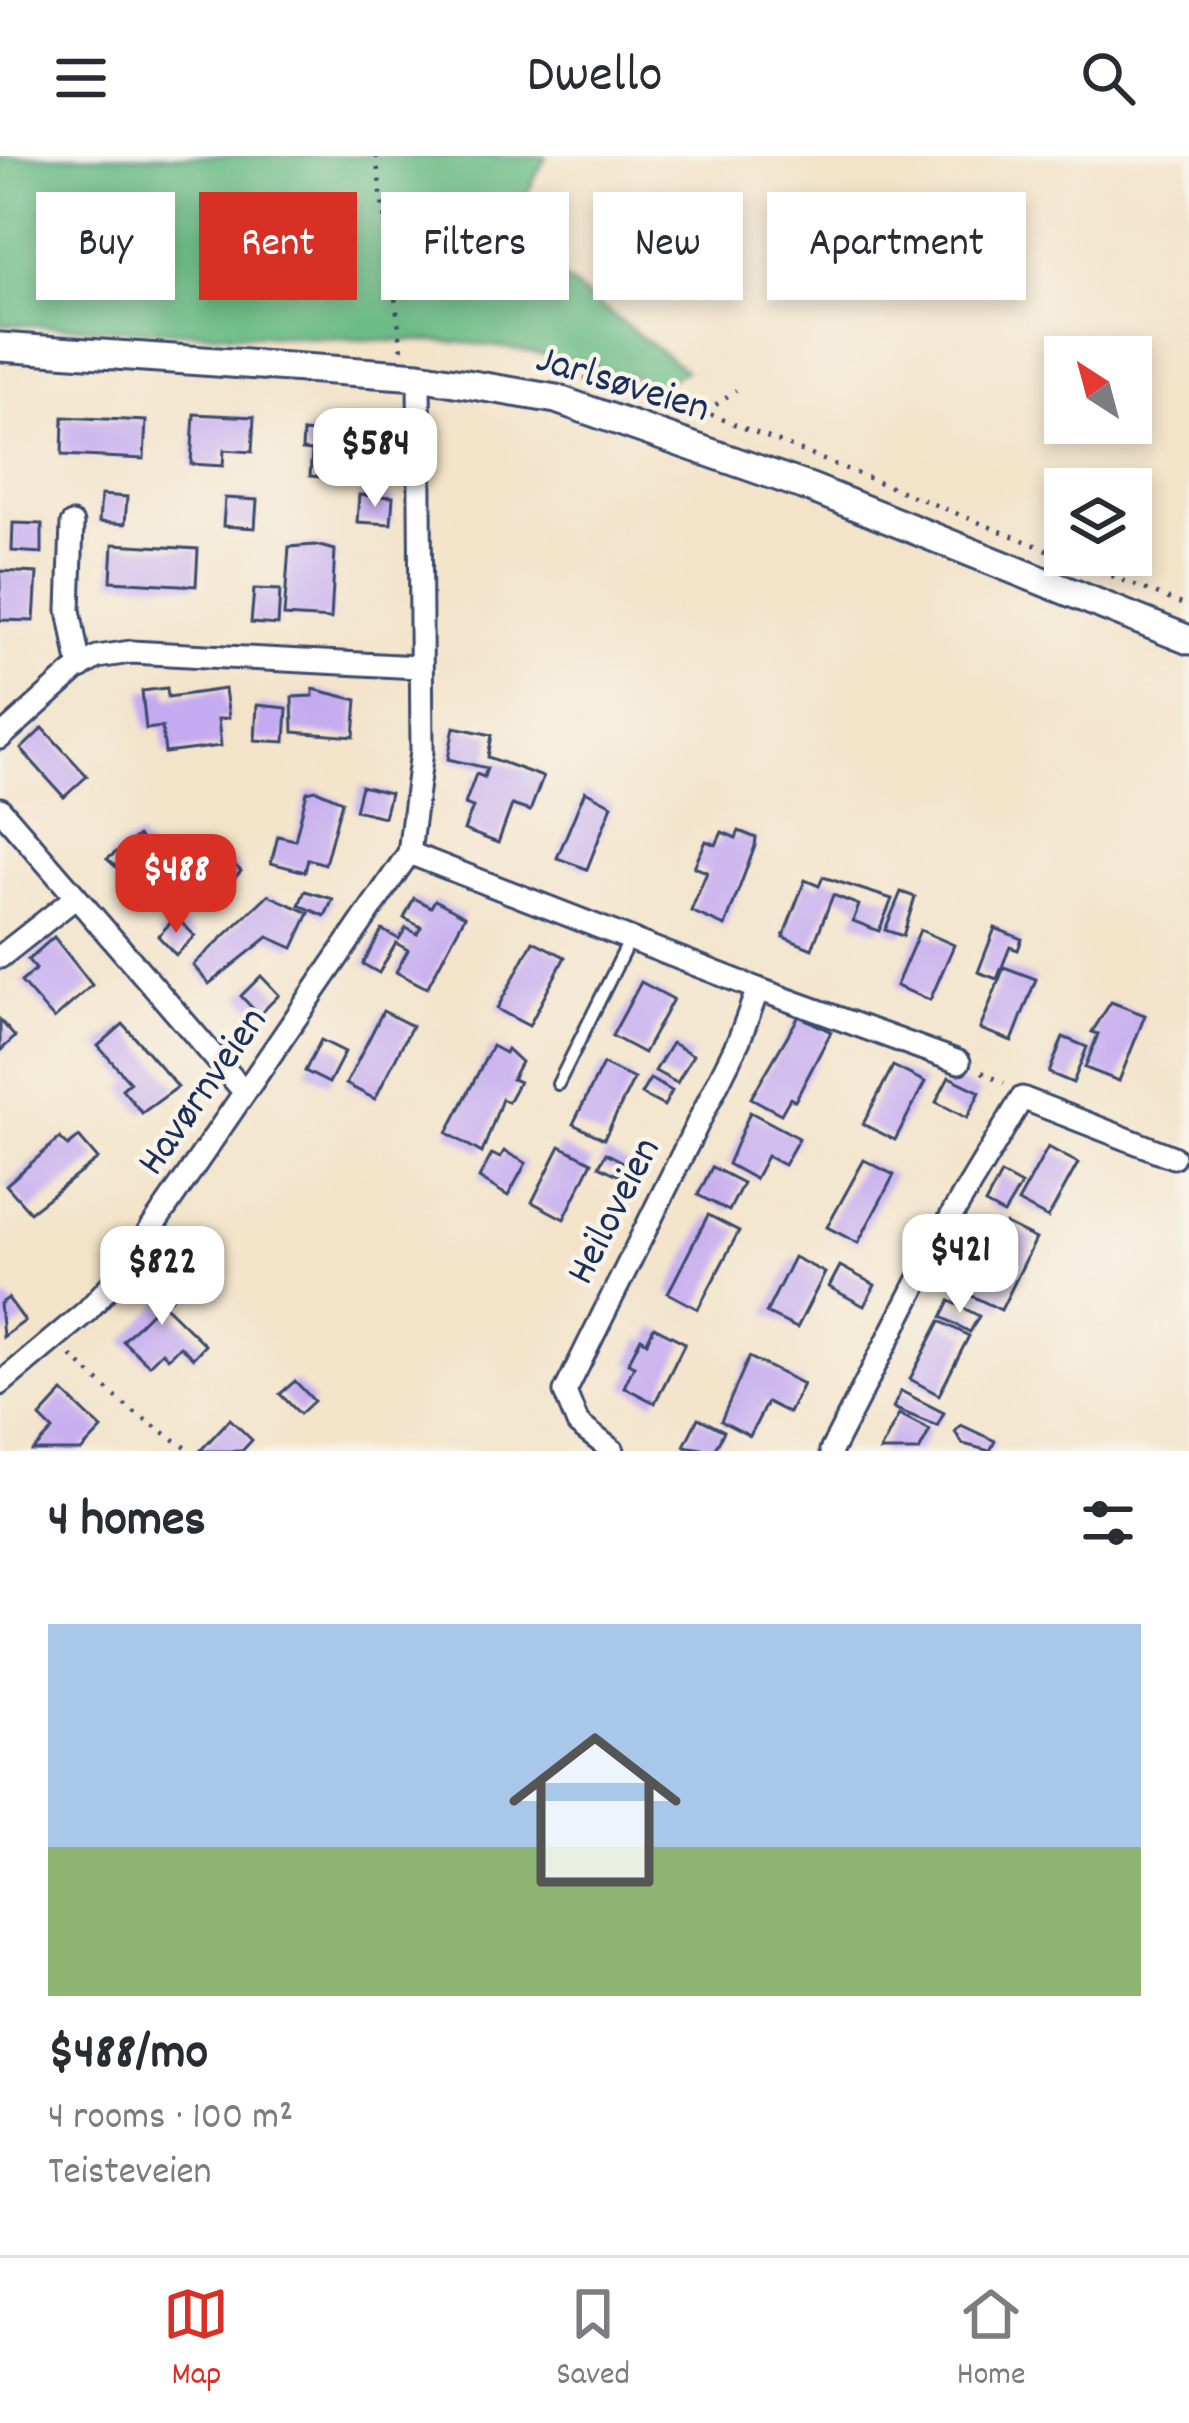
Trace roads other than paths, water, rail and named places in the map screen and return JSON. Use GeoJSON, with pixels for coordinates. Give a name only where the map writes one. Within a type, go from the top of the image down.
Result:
{"type":"FeatureCollection","features":[{"type":"Feature","properties":{"kind":"street","name":"Jarlsøveien"},"geometry":{"type":"LineString","coordinates":[[0,347],[419,376],[538,395],[623,418],[1189,640]]}},
{"type":"Feature","properties":{"kind":"street","name":"Havørnveien"},"geometry":{"type":"LineString","coordinates":[[0,1384],[54,1340],[118,1276],[242,1089],[409,854],[422,751],[419,376]]}},
{"type":"Feature","properties":{"kind":"street"},"geometry":{"type":"LineString","coordinates":[[71,524],[70,610],[80,668]]}},
{"type":"Feature","properties":{"kind":"street"},"geometry":{"type":"LineString","coordinates":[[0,738],[97,656],[131,652],[418,667]]}},
{"type":"Feature","properties":{"kind":"street"},"geometry":{"type":"LineString","coordinates":[[0,809],[242,1089]]}},
{"type":"Feature","properties":{"kind":"street"},"geometry":{"type":"LineString","coordinates":[[409,854],[959,1062]]}},
{"type":"Feature","properties":{"kind":"street"},"geometry":{"type":"LineString","coordinates":[[0,957],[76,897]]}},
{"type":"Feature","properties":{"kind":"street","name":"Heiloveien"},"geometry":{"type":"LineString","coordinates":[[614,1451],[578,1424],[565,1392],[739,1040],[758,989]]}},
{"type":"Feature","properties":{"kind":"street"},"geometry":{"type":"LineString","coordinates":[[831,1451],[974,1173],[1022,1098],[1173,1157]]}},
{"type":"Feature","properties":{"kind":"lane"},"geometry":{"type":"LineString","coordinates":[[558,1084],[629,941]]}}]}
